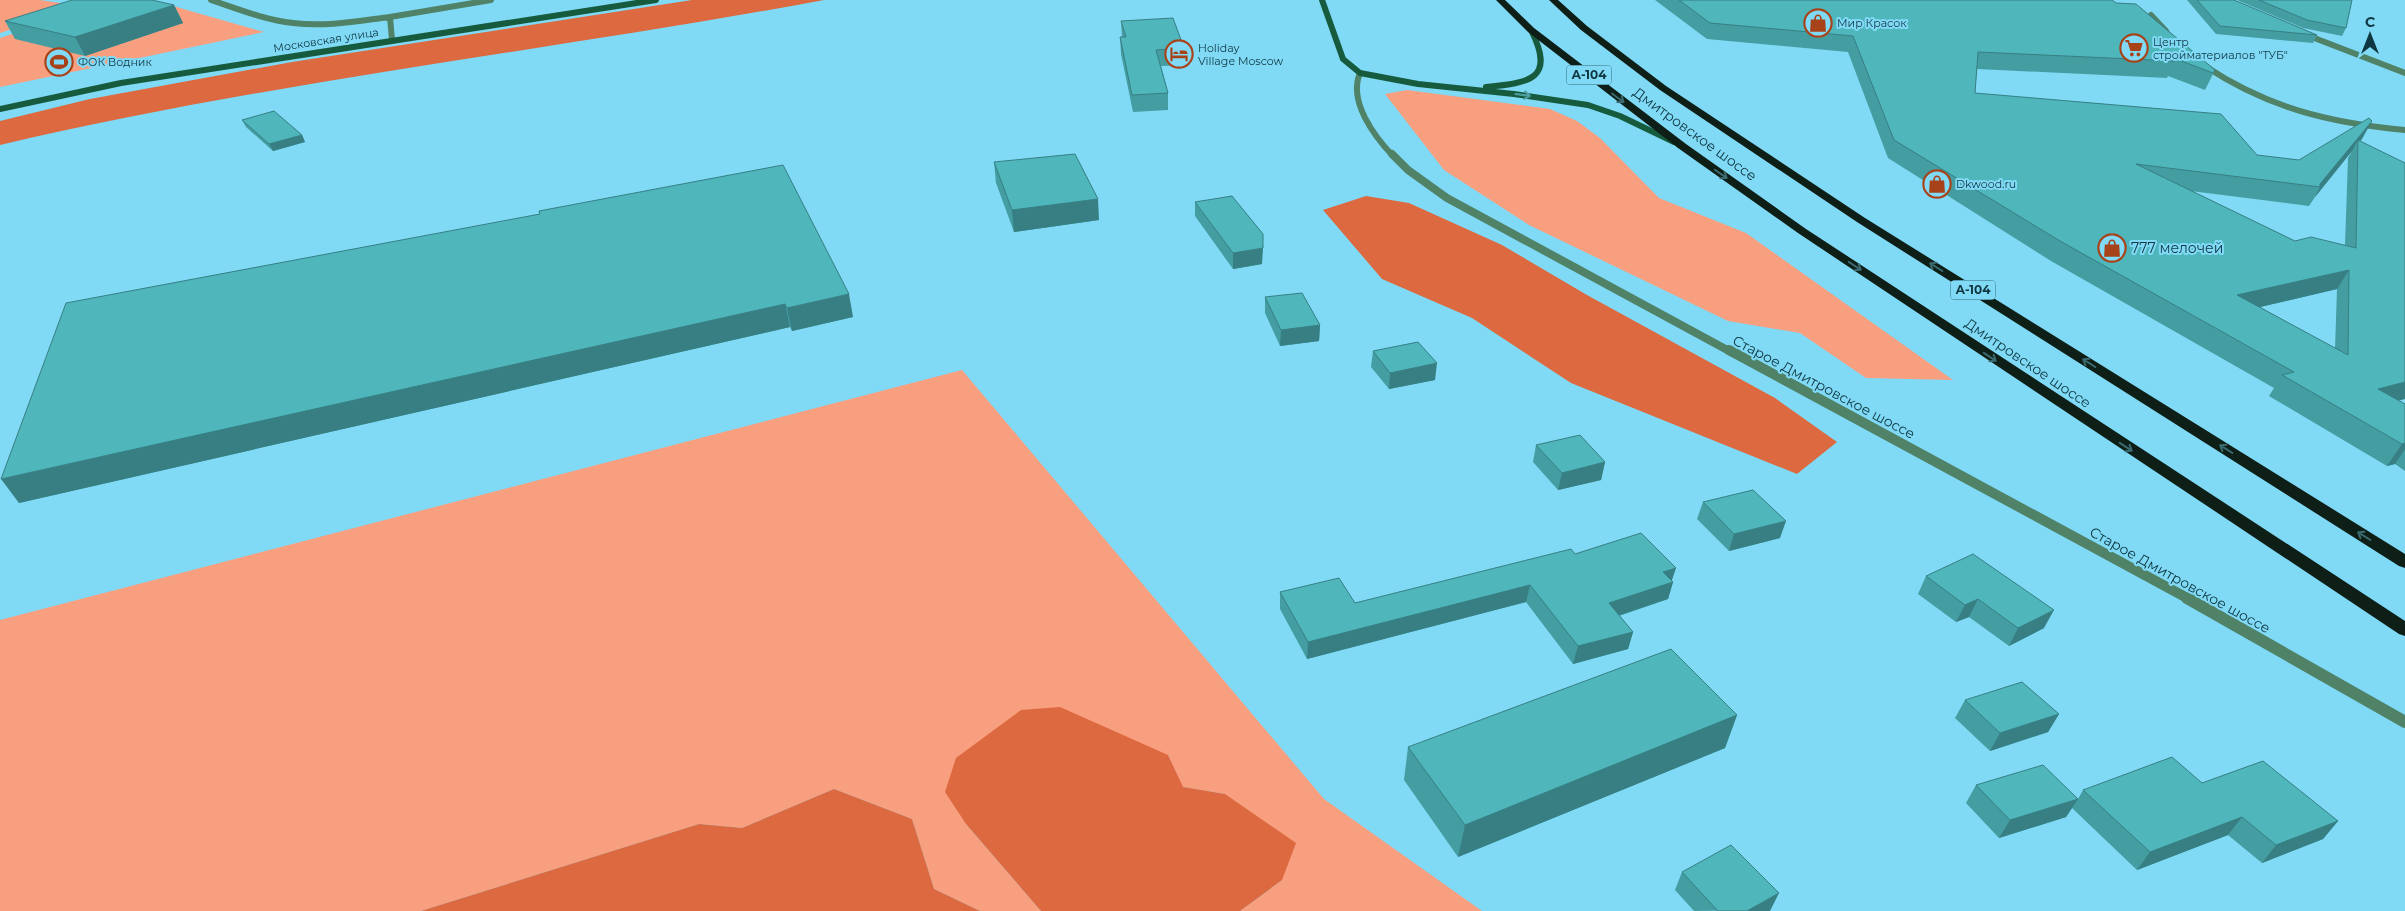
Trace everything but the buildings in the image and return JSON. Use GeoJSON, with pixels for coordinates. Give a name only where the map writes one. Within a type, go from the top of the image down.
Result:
{"type":"FeatureCollection","features":[{"type":"Feature","properties":{"kind":"highway","name":"Дмитровское шоссе"},"geometry":{"type":"LineString","coordinates":[[1500,0],[1532,30],[1682,146],[1802,231],[2075,414],[2405,630]]}},
{"type":"Feature","properties":{"kind":"highway","name":"Дмитровское шоссе"},"geometry":{"type":"LineString","coordinates":[[1553,0],[1584,28],[1663,88],[1813,188],[2405,562]]}},
{"type":"Feature","properties":{"kind":"main road","name":"Московская улица"},"geometry":{"type":"LineString","coordinates":[[0,109],[121,83],[656,0]]}},
{"type":"Feature","properties":{"kind":"main road"},"geometry":{"type":"LineString","coordinates":[[1322,0],[1343,59],[1360,72]]}},
{"type":"Feature","properties":{"kind":"main road","name":"А-104"},"geometry":{"type":"LineString","coordinates":[[1457,88],[1510,84],[1538,74],[1542,65],[1542,55],[1532,30]]}},
{"type":"Feature","properties":{"kind":"main road","name":"А-104"},"geometry":{"type":"LineString","coordinates":[[1360,72],[1380,78],[1558,99],[1588,105],[1620,116],[1682,146]]}},
{"type":"Feature","properties":{"kind":"street"},"geometry":{"type":"LineString","coordinates":[[210,0],[269,19],[294,23],[334,23],[491,0]]}},
{"type":"Feature","properties":{"kind":"street"},"geometry":{"type":"LineString","coordinates":[[2152,15],[2171,36]]}},
{"type":"Feature","properties":{"kind":"street"},"geometry":{"type":"LineString","coordinates":[[390,16],[392,40]]}},
{"type":"Feature","properties":{"kind":"street"},"geometry":{"type":"LineString","coordinates":[[2293,29],[2405,74]]}},
{"type":"Feature","properties":{"kind":"street"},"geometry":{"type":"LineString","coordinates":[[2199,62],[2221,78],[2291,110],[2344,123],[2405,130]]}},
{"type":"Feature","properties":{"kind":"street","name":"Старое Дмитровское шоссе"},"geometry":{"type":"LineString","coordinates":[[1360,72],[1356,81],[1355,91],[1371,130],[1389,154],[1446,198],[2215,613],[2405,722]]}},
{"type":"Feature","properties":{"kind":"shaded area"},"geometry":{"type":"Polygon","coordinates":[[[0,0],[40,0],[81,6],[0,33],[0,0]]]}},
{"type":"Feature","properties":{"kind":"shaded area","name":"ФОК Водник"},"geometry":{"type":"Polygon","coordinates":[[[113,0],[152,0],[264,32],[0,87],[0,38],[113,0]]]}},
{"type":"Feature","properties":{"kind":"shaded area"},"geometry":{"type":"Polygon","coordinates":[[[692,0],[824,0],[308,84],[102,122],[0,145],[0,121],[90,99],[292,62],[692,0]]]}},
{"type":"Feature","properties":{"kind":"shaded area"},"geometry":{"type":"Polygon","coordinates":[[[1407,90],[1550,109],[1577,121],[1600,138],[1659,198],[1746,233],[1953,380],[1866,378],[1800,333],[1728,321],[1529,225],[1444,170],[1385,94],[1407,90]]]}},
{"type":"Feature","properties":{"kind":"shaded area"},"geometry":{"type":"Polygon","coordinates":[[[1366,196],[1409,203],[1502,245],[1587,295],[1775,398],[1837,442],[1797,474],[1571,383],[1472,318],[1382,279],[1323,210],[1366,196]]]}},
{"type":"Feature","properties":{"kind":"shaded area"},"geometry":{"type":"Polygon","coordinates":[[[962,370],[1324,799],[1482,911],[1240,911],[1282,880],[1225,794],[1182,787],[1168,755],[966,824],[1041,911],[980,911],[934,889],[912,819],[834,789],[742,828],[699,824],[421,911],[0,911],[0,620],[962,370]]]}},
{"type":"Feature","properties":{"kind":"shaded area"},"geometry":{"type":"Polygon","coordinates":[[[1060,707],[1168,755],[1183,787],[1225,794],[1296,843],[1282,880],[1240,911],[1041,911],[966,824],[945,792],[956,758],[1021,710],[1060,707]]]}},
{"type":"Feature","properties":{"kind":"shaded area"},"geometry":{"type":"Polygon","coordinates":[[[834,789],[912,819],[934,889],[980,911],[421,911],[699,824],[742,828],[834,789]]]}},
{"type":"Feature","properties":{"kind":"place","name":"Мир Красок"},"geometry":{"type":"Point","coordinates":[1818,23]}},
{"type":"Feature","properties":{"kind":"place","name":"Центр стройматериалов \"ТУБ\""},"geometry":{"type":"Point","coordinates":[2134,48]}},
{"type":"Feature","properties":{"kind":"place","name":"Holiday Village Moscow"},"geometry":{"type":"Point","coordinates":[1179,54]}},
{"type":"Feature","properties":{"kind":"place","name":"ФОК Водник"},"geometry":{"type":"Point","coordinates":[59,62]}},
{"type":"Feature","properties":{"kind":"place","name":"Dkwood.ru"},"geometry":{"type":"Point","coordinates":[1937,184]}},
{"type":"Feature","properties":{"kind":"place","name":"777 мелочей"},"geometry":{"type":"Point","coordinates":[2112,248]}}]}
